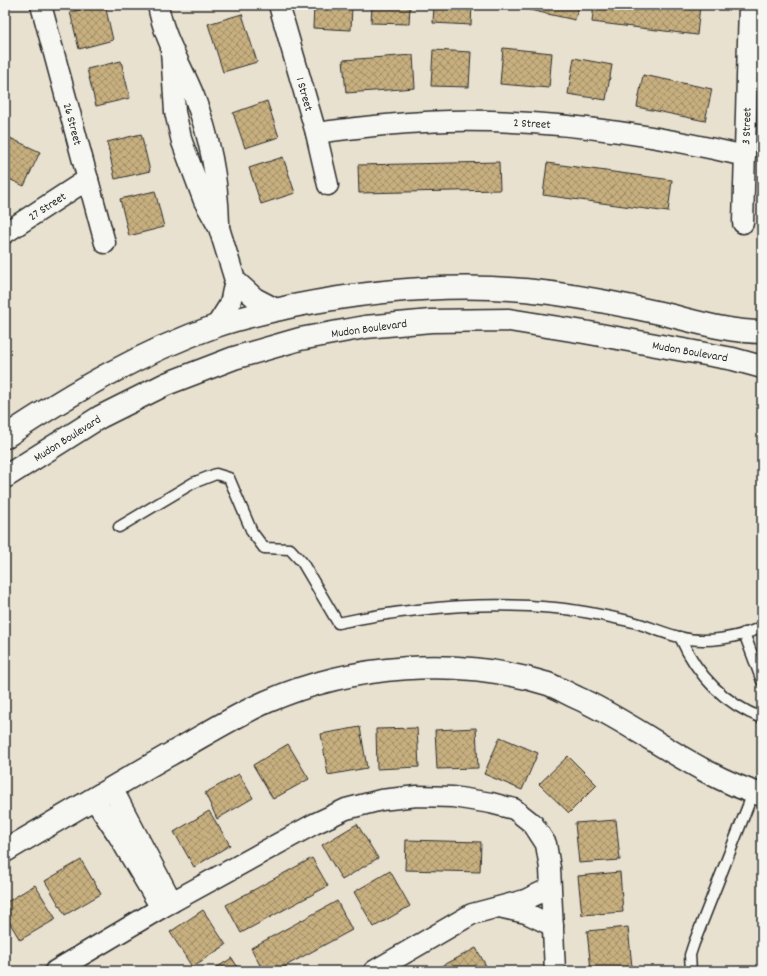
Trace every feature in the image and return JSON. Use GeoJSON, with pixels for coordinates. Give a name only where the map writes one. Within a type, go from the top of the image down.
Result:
{"type":"FeatureCollection","features":[{"type":"Feature","properties":{"kind":"street","name":"26 Street"},"geometry":{"type":"LineString","coordinates":[[41,5],[105,243]]}},
{"type":"Feature","properties":{"kind":"street"},"geometry":{"type":"LineString","coordinates":[[158,5],[171,50],[184,74],[202,118],[211,149],[215,171],[219,228]]}},
{"type":"Feature","properties":{"kind":"street","name":"1 Street"},"geometry":{"type":"LineString","coordinates":[[279,5],[316,132],[328,185]]}},
{"type":"Feature","properties":{"kind":"street","name":"3 Street"},"geometry":{"type":"LineString","coordinates":[[744,223],[749,5]]}},
{"type":"Feature","properties":{"kind":"street"},"geometry":{"type":"LineString","coordinates":[[171,50],[172,81],[182,142],[193,175],[204,201],[219,228],[235,280],[230,304],[216,326]]}},
{"type":"Feature","properties":{"kind":"street"},"geometry":{"type":"LineString","coordinates":[[178,124],[202,118]]}},
{"type":"Feature","properties":{"kind":"street","name":"2 Street"},"geometry":{"type":"LineString","coordinates":[[316,132],[412,122],[526,122],[622,132],[702,146],[745,156]]}},
{"type":"Feature","properties":{"kind":"street","name":"27 Street"},"geometry":{"type":"LineString","coordinates":[[5,233],[88,179]]}},
{"type":"Feature","properties":{"kind":"street"},"geometry":{"type":"LineString","coordinates":[[235,280],[255,298],[278,310]]}},
{"type":"Feature","properties":{"kind":"street"},"geometry":{"type":"LineString","coordinates":[[5,437],[62,400],[109,373],[158,350],[216,326],[332,298],[385,290],[439,287],[494,288],[548,292],[595,299],[706,325],[762,332]]}},
{"type":"Feature","properties":{"kind":"street","name":"Mudon Boulevard"},"geometry":{"type":"LineString","coordinates":[[5,477],[100,417],[166,384],[234,358],[278,345],[300,339],[365,327],[431,321],[509,320],[733,359],[762,367]]}},
{"type":"Feature","properties":{"kind":"street"},"geometry":{"type":"LineString","coordinates":[[5,851],[112,788],[266,702],[322,682],[380,670],[440,667],[496,673],[548,684],[610,714],[696,766],[758,794]]}},
{"type":"Feature","properties":{"kind":"street"},"geometry":{"type":"LineString","coordinates":[[112,788],[167,905]]}},
{"type":"Feature","properties":{"kind":"street"},"geometry":{"type":"LineString","coordinates":[[55,971],[167,905],[314,824],[346,809],[381,800],[417,796],[453,797],[491,803],[514,809],[534,824],[546,844],[555,971]]}},
{"type":"Feature","properties":{"kind":"street"},"geometry":{"type":"LineString","coordinates":[[94,799],[167,905]]}},
{"type":"Feature","properties":{"kind":"street"},"geometry":{"type":"LineString","coordinates":[[374,971],[460,920],[478,912],[525,900],[550,888]]}},
{"type":"Feature","properties":{"kind":"street"},"geometry":{"type":"LineString","coordinates":[[497,907],[526,913],[553,926]]}},
{"type":"Feature","properties":{"kind":"lane"},"geometry":{"type":"LineString","coordinates":[[119,528],[193,483],[216,474],[229,478],[252,532],[264,548],[290,549],[302,562],[338,623],[429,608],[496,605],[556,608],[608,616],[680,637],[713,639],[744,633],[762,627]]}},
{"type":"Feature","properties":{"kind":"lane"},"geometry":{"type":"LineString","coordinates":[[744,633],[762,681]]}},
{"type":"Feature","properties":{"kind":"lane"},"geometry":{"type":"LineString","coordinates":[[680,637],[695,667],[717,691],[740,708],[762,718]]}},
{"type":"Feature","properties":{"kind":"lane"},"geometry":{"type":"LineString","coordinates":[[691,971],[690,955],[694,943],[758,794]]}},
{"type":"Feature","properties":{"kind":"building"},"geometry":{"type":"Polygon","coordinates":[[[98,5],[105,5],[113,40],[79,49],[70,12],[98,5]]]}},
{"type":"Feature","properties":{"kind":"building"},"geometry":{"type":"Polygon","coordinates":[[[314,5],[352,5],[351,30],[313,28],[314,5]]]}},
{"type":"Feature","properties":{"kind":"building"},"geometry":{"type":"Polygon","coordinates":[[[372,5],[410,5],[409,24],[371,23],[372,5]]]}},
{"type":"Feature","properties":{"kind":"building"},"geometry":{"type":"Polygon","coordinates":[[[434,5],[472,5],[471,25],[433,23],[434,5]]]}},
{"type":"Feature","properties":{"kind":"building"},"geometry":{"type":"Polygon","coordinates":[[[507,5],[579,5],[575,20],[507,5]]]}},
{"type":"Feature","properties":{"kind":"building"},"geometry":{"type":"Polygon","coordinates":[[[594,5],[700,5],[697,35],[592,22],[594,5]]]}},
{"type":"Feature","properties":{"kind":"building"},"geometry":{"type":"Polygon","coordinates":[[[242,14],[257,62],[223,72],[208,24],[242,14]]]}},
{"type":"Feature","properties":{"kind":"building"},"geometry":{"type":"Polygon","coordinates":[[[503,48],[552,53],[549,88],[500,84],[503,48]]]}},
{"type":"Feature","properties":{"kind":"building"},"geometry":{"type":"Polygon","coordinates":[[[433,50],[471,52],[469,87],[431,86],[433,50]]]}},
{"type":"Feature","properties":{"kind":"building"},"geometry":{"type":"Polygon","coordinates":[[[413,55],[415,88],[346,93],[343,60],[413,55]]]}},
{"type":"Feature","properties":{"kind":"building"},"geometry":{"type":"Polygon","coordinates":[[[574,58],[612,65],[606,100],[568,94],[574,58]]]}},
{"type":"Feature","properties":{"kind":"building"},"geometry":{"type":"Polygon","coordinates":[[[121,61],[130,98],[96,106],[87,69],[121,61]]]}},
{"type":"Feature","properties":{"kind":"building"},"geometry":{"type":"Polygon","coordinates":[[[643,75],[712,89],[705,121],[637,107],[643,75]]]}},
{"type":"Feature","properties":{"kind":"building"},"geometry":{"type":"Polygon","coordinates":[[[267,101],[279,137],[245,148],[233,113],[267,101]]]}},
{"type":"Feature","properties":{"kind":"building"},"geometry":{"type":"Polygon","coordinates":[[[141,134],[150,171],[115,179],[107,142],[141,134]]]}},
{"type":"Feature","properties":{"kind":"building"},"geometry":{"type":"Polygon","coordinates":[[[8,137],[40,152],[24,186],[5,177],[5,143],[8,137]]]}},
{"type":"Feature","properties":{"kind":"building"},"geometry":{"type":"Polygon","coordinates":[[[283,157],[295,193],[261,204],[249,168],[283,157]]]}},
{"type":"Feature","properties":{"kind":"building"},"geometry":{"type":"Polygon","coordinates":[[[499,162],[500,190],[359,193],[358,165],[499,162]]]}},
{"type":"Feature","properties":{"kind":"building"},"geometry":{"type":"Polygon","coordinates":[[[547,163],[672,180],[668,212],[543,195],[547,163]]]}},
{"type":"Feature","properties":{"kind":"building"},"geometry":{"type":"Polygon","coordinates":[[[155,191],[164,227],[129,236],[120,199],[155,191]]]}},
{"type":"Feature","properties":{"kind":"building"},"geometry":{"type":"Polygon","coordinates":[[[360,727],[367,768],[328,775],[321,734],[360,727]]]}},
{"type":"Feature","properties":{"kind":"building"},"geometry":{"type":"Polygon","coordinates":[[[417,728],[419,767],[377,769],[376,729],[417,728]]]}},
{"type":"Feature","properties":{"kind":"building"},"geometry":{"type":"Polygon","coordinates":[[[476,728],[478,768],[437,769],[435,730],[476,728]]]}},
{"type":"Feature","properties":{"kind":"building"},"geometry":{"type":"Polygon","coordinates":[[[500,737],[538,753],[522,790],[484,774],[500,737]]]}},
{"type":"Feature","properties":{"kind":"building"},"geometry":{"type":"Polygon","coordinates":[[[288,744],[309,779],[273,799],[253,765],[288,744]]]}},
{"type":"Feature","properties":{"kind":"building"},"geometry":{"type":"Polygon","coordinates":[[[568,756],[597,785],[569,813],[539,784],[568,756]]]}},
{"type":"Feature","properties":{"kind":"building"},"geometry":{"type":"Polygon","coordinates":[[[239,774],[253,798],[217,819],[205,793],[239,774]]]}},
{"type":"Feature","properties":{"kind":"building"},"geometry":{"type":"Polygon","coordinates":[[[209,811],[230,845],[194,867],[174,832],[209,811]]]}},
{"type":"Feature","properties":{"kind":"building"},"geometry":{"type":"Polygon","coordinates":[[[616,820],[620,860],[579,863],[575,823],[616,820]]]}},
{"type":"Feature","properties":{"kind":"building"},"geometry":{"type":"Polygon","coordinates":[[[357,824],[378,858],[342,880],[322,845],[357,824]]]}},
{"type":"Feature","properties":{"kind":"building"},"geometry":{"type":"Polygon","coordinates":[[[406,840],[481,842],[480,872],[405,870],[406,840]]]}},
{"type":"Feature","properties":{"kind":"building"},"geometry":{"type":"Polygon","coordinates":[[[312,858],[328,886],[241,933],[226,905],[312,858]]]}},
{"type":"Feature","properties":{"kind":"building"},"geometry":{"type":"Polygon","coordinates":[[[81,860],[101,894],[65,915],[45,881],[81,860]]]}},
{"type":"Feature","properties":{"kind":"building"},"geometry":{"type":"Polygon","coordinates":[[[390,871],[410,906],[374,927],[354,892],[390,871]]]}},
{"type":"Feature","properties":{"kind":"building"},"geometry":{"type":"Polygon","coordinates":[[[620,872],[623,912],[582,915],[578,876],[620,872]]]}},
{"type":"Feature","properties":{"kind":"building"},"geometry":{"type":"Polygon","coordinates":[[[35,885],[56,919],[20,940],[5,915],[5,903],[35,885]]]}},
{"type":"Feature","properties":{"kind":"building"},"geometry":{"type":"Polygon","coordinates":[[[337,901],[352,930],[276,971],[263,971],[251,948],[337,901]]]}},
{"type":"Feature","properties":{"kind":"building"},"geometry":{"type":"Polygon","coordinates":[[[203,910],[226,945],[192,967],[170,932],[203,910]]]}},
{"type":"Feature","properties":{"kind":"building"},"geometry":{"type":"Polygon","coordinates":[[[628,927],[632,967],[591,970],[587,931],[628,927]]]}},
{"type":"Feature","properties":{"kind":"building"},"geometry":{"type":"Polygon","coordinates":[[[476,948],[489,971],[433,971],[476,948]]]}},
{"type":"Feature","properties":{"kind":"building"},"geometry":{"type":"Polygon","coordinates":[[[232,958],[240,971],[211,971],[232,958]]]}}]}
